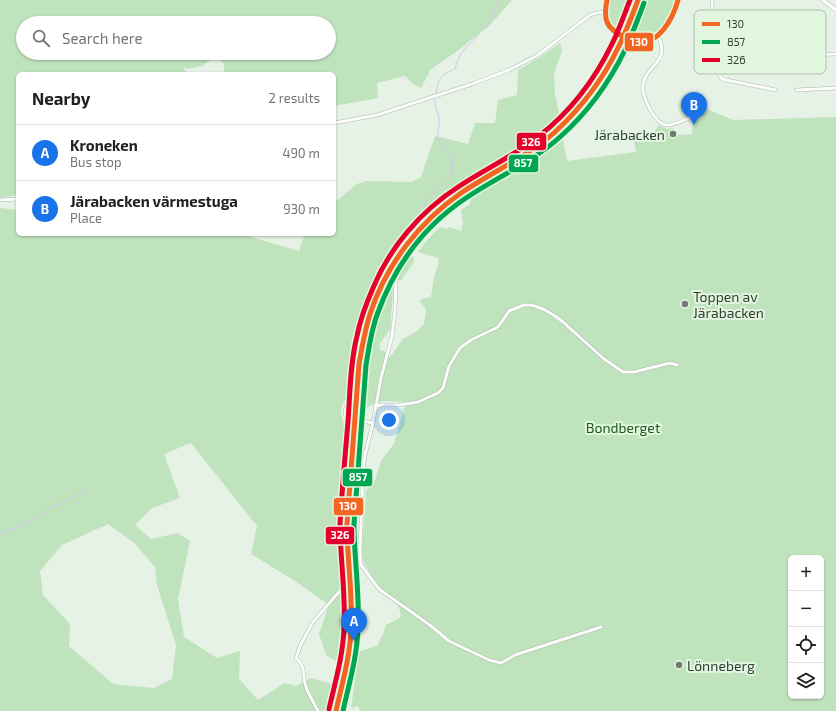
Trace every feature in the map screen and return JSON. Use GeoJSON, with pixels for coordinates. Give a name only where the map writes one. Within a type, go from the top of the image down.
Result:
{"type":"FeatureCollection","features":[{"type":"Feature","properties":{"kind":"highway"},"geometry":{"type":"LineString","coordinates":[[605,12],[607,0]]}},
{"type":"Feature","properties":{"kind":"highway"},"geometry":{"type":"LineString","coordinates":[[336,711],[350,644],[351,615],[347,524],[356,421],[363,354],[370,322],[377,303],[400,258],[431,221],[455,200],[529,156],[549,141],[576,116],[591,98],[608,72],[621,46],[638,0]]}},
{"type":"Feature","properties":{"kind":"highway"},"geometry":{"type":"LineString","coordinates":[[628,28],[641,0]]}},
{"type":"Feature","properties":{"kind":"highway"},"geometry":{"type":"LineString","coordinates":[[340,711],[352,654],[355,629],[351,524],[359,364],[361,347],[370,311],[378,291],[394,261],[407,243],[429,218],[453,198],[525,155],[555,132],[590,93],[621,46]]}},
{"type":"Feature","properties":{"kind":"highway"},"geometry":{"type":"LineString","coordinates":[[356,421],[348,418],[346,415],[346,409],[357,390]]}},
{"type":"Feature","properties":{"kind":"street"},"geometry":{"type":"LineString","coordinates":[[336,123],[377,115],[472,84],[509,70],[538,55],[590,15],[597,13],[605,12],[608,26],[622,36],[632,41],[643,42],[650,40],[663,30],[672,17],[678,0]]}},
{"type":"Feature","properties":{"kind":"street"},"geometry":{"type":"LineString","coordinates":[[712,0],[712,10]]}},
{"type":"Feature","properties":{"kind":"street"},"geometry":{"type":"LineString","coordinates":[[823,0],[836,10]]}},
{"type":"Feature","properties":{"kind":"street"},"geometry":{"type":"LineString","coordinates":[[658,35],[662,45],[662,52],[644,81],[643,89],[645,99],[657,120],[662,124],[672,124],[692,117]]}},
{"type":"Feature","properties":{"kind":"street"},"geometry":{"type":"LineString","coordinates":[[826,55],[836,54]]}},
{"type":"Feature","properties":{"kind":"street"},"geometry":{"type":"LineString","coordinates":[[720,74],[721,78],[726,80],[776,90]]}},
{"type":"Feature","properties":{"kind":"street"},"geometry":{"type":"LineString","coordinates":[[796,90],[836,88]]}},
{"type":"Feature","properties":{"kind":"street"},"geometry":{"type":"LineString","coordinates":[[0,200],[16,199]]}},
{"type":"Feature","properties":{"kind":"street"},"geometry":{"type":"LineString","coordinates":[[431,221],[433,226],[413,250],[397,275],[392,336],[381,378],[373,423],[365,455],[362,485],[361,565],[379,589],[431,626],[449,641],[489,660],[500,662],[515,655],[601,627]]}},
{"type":"Feature","properties":{"kind":"street"},"geometry":{"type":"LineString","coordinates":[[376,406],[418,402],[438,393],[444,388],[449,366],[460,348],[471,340],[498,327],[509,311],[524,305],[535,306],[555,316],[604,359],[623,372],[634,372],[670,363],[677,365]]}},
{"type":"Feature","properties":{"kind":"street"},"geometry":{"type":"LineString","coordinates":[[356,421],[373,423]]}},
{"type":"Feature","properties":{"kind":"street"},"geometry":{"type":"LineString","coordinates":[[318,711],[306,686],[303,666],[296,658],[301,644],[313,622],[338,593],[342,590],[350,590]]}},
{"type":"Feature","properties":{"kind":"green space"},"geometry":{"type":"Polygon","coordinates":[[[0,0],[512,0],[489,26],[456,52],[431,69],[421,88],[413,84],[405,76],[377,83],[378,98],[336,106],[336,72],[225,72],[223,62],[220,60],[336,60],[336,16],[16,16],[16,60],[211,60],[202,66],[187,69],[182,66],[186,72],[16,72],[16,195],[0,198],[0,0]]]}},
{"type":"Feature","properties":{"kind":"green space"},"geometry":{"type":"Polygon","coordinates":[[[610,0],[632,0],[621,32],[612,27],[608,19],[610,0]]]}},
{"type":"Feature","properties":{"kind":"green space"},"geometry":{"type":"Polygon","coordinates":[[[645,0],[675,0],[670,15],[661,29],[651,36],[643,39],[633,37],[632,34],[645,0]]]}},
{"type":"Feature","properties":{"kind":"green space"},"geometry":{"type":"Polygon","coordinates":[[[560,43],[562,51],[554,73],[555,94],[560,119],[531,147],[512,160],[447,197],[420,222],[398,247],[384,269],[369,298],[359,328],[352,389],[342,405],[341,413],[344,425],[349,431],[344,529],[345,619],[339,663],[326,655],[319,634],[329,605],[298,583],[251,554],[257,526],[191,443],[164,454],[180,498],[152,508],[135,525],[151,539],[178,533],[190,541],[178,599],[184,637],[217,658],[240,651],[239,679],[258,700],[285,683],[296,686],[311,678],[336,685],[330,711],[0,711],[0,208],[16,210],[16,236],[247,236],[299,251],[304,236],[336,236],[336,201],[357,184],[366,181],[412,182],[421,177],[435,136],[468,144],[475,123],[495,123],[498,100],[517,95],[518,70],[560,43]],[[108,524],[62,545],[40,571],[43,595],[70,624],[69,646],[113,684],[154,688],[172,679],[176,645],[157,585],[155,567],[134,543],[108,524]]]}},
{"type":"Feature","properties":{"kind":"green space","name":"Bondberget"},"geometry":{"type":"Polygon","coordinates":[[[704,108],[733,120],[836,117],[836,711],[360,711],[358,706],[351,708],[359,652],[378,645],[386,625],[401,617],[399,607],[380,588],[371,575],[363,561],[362,549],[366,491],[375,480],[382,459],[394,444],[405,405],[407,405],[408,402],[386,401],[374,403],[364,410],[362,408],[368,350],[380,303],[392,276],[401,263],[414,256],[414,262],[401,280],[394,281],[390,330],[380,343],[380,350],[385,351],[387,359],[391,356],[403,339],[416,332],[424,324],[426,310],[419,300],[431,297],[434,277],[439,262],[438,258],[418,252],[440,227],[447,229],[448,227],[461,231],[463,223],[461,210],[470,204],[472,195],[558,139],[559,143],[563,140],[567,161],[636,152],[634,140],[636,135],[643,134],[644,136],[646,133],[654,132],[659,125],[667,129],[674,128],[672,134],[675,135],[692,134],[694,119],[704,108]]]}},
{"type":"Feature","properties":{"kind":"waterway"},"geometry":{"type":"LineString","coordinates":[[483,30],[491,19],[496,6],[501,0]]}},
{"type":"Feature","properties":{"kind":"waterway"},"geometry":{"type":"LineString","coordinates":[[436,93],[439,80],[443,75],[455,69],[459,57],[464,49],[479,34]]}},
{"type":"Feature","properties":{"kind":"waterway"},"geometry":{"type":"LineString","coordinates":[[424,207],[430,196],[449,178],[453,165],[450,155],[438,138],[439,117],[435,105],[435,99]]}},
{"type":"Feature","properties":{"kind":"waterway"},"geometry":{"type":"LineString","coordinates":[[0,534],[29,522],[49,509],[84,492]]}},
{"type":"Feature","properties":{"kind":"transit line","name":"130"},"geometry":{"type":"LineString","coordinates":[[607,0],[605,13],[607,23],[618,34],[636,42],[652,40],[658,35],[669,22],[678,0]]}},
{"type":"Feature","properties":{"kind":"transit line","name":"326"},"geometry":{"type":"LineString","coordinates":[[329,709],[343,638],[344,602],[340,524],[352,368],[360,324],[370,294],[388,258],[419,219],[458,187],[510,156],[539,136],[571,106],[598,70],[612,44],[630,0]]}},
{"type":"Feature","properties":{"kind":"transit line","name":"130"},"geometry":{"type":"LineString","coordinates":[[336,711],[350,639],[351,603],[347,524],[359,364],[370,314],[377,296],[385,278],[395,262],[406,246],[431,217],[461,193],[533,149],[555,132],[574,113],[591,93],[612,60],[624,36],[638,0]]}},
{"type":"Feature","properties":{"kind":"transit line","name":"857"},"geometry":{"type":"LineString","coordinates":[[343,711],[357,639],[358,603],[354,524],[366,365],[373,327],[384,297],[392,280],[412,249],[437,221],[478,190],[537,155],[570,128],[588,108],[605,86],[619,62],[644,3]]}},
{"type":"Feature","properties":{"kind":"place","name":"Järabacken värmestuga"},"geometry":{"type":"Point","coordinates":[694,125]}},
{"type":"Feature","properties":{"kind":"place","name":"Järabacken"},"geometry":{"type":"Point","coordinates":[673,134]}},
{"type":"Feature","properties":{"kind":"place","name":"Toppen av Järabacken"},"geometry":{"type":"Point","coordinates":[685,304]}},
{"type":"Feature","properties":{"kind":"place","name":"Kroneken"},"geometry":{"type":"Point","coordinates":[354,641]}},
{"type":"Feature","properties":{"kind":"place","name":"Lönneberg"},"geometry":{"type":"Point","coordinates":[679,665]}}]}
